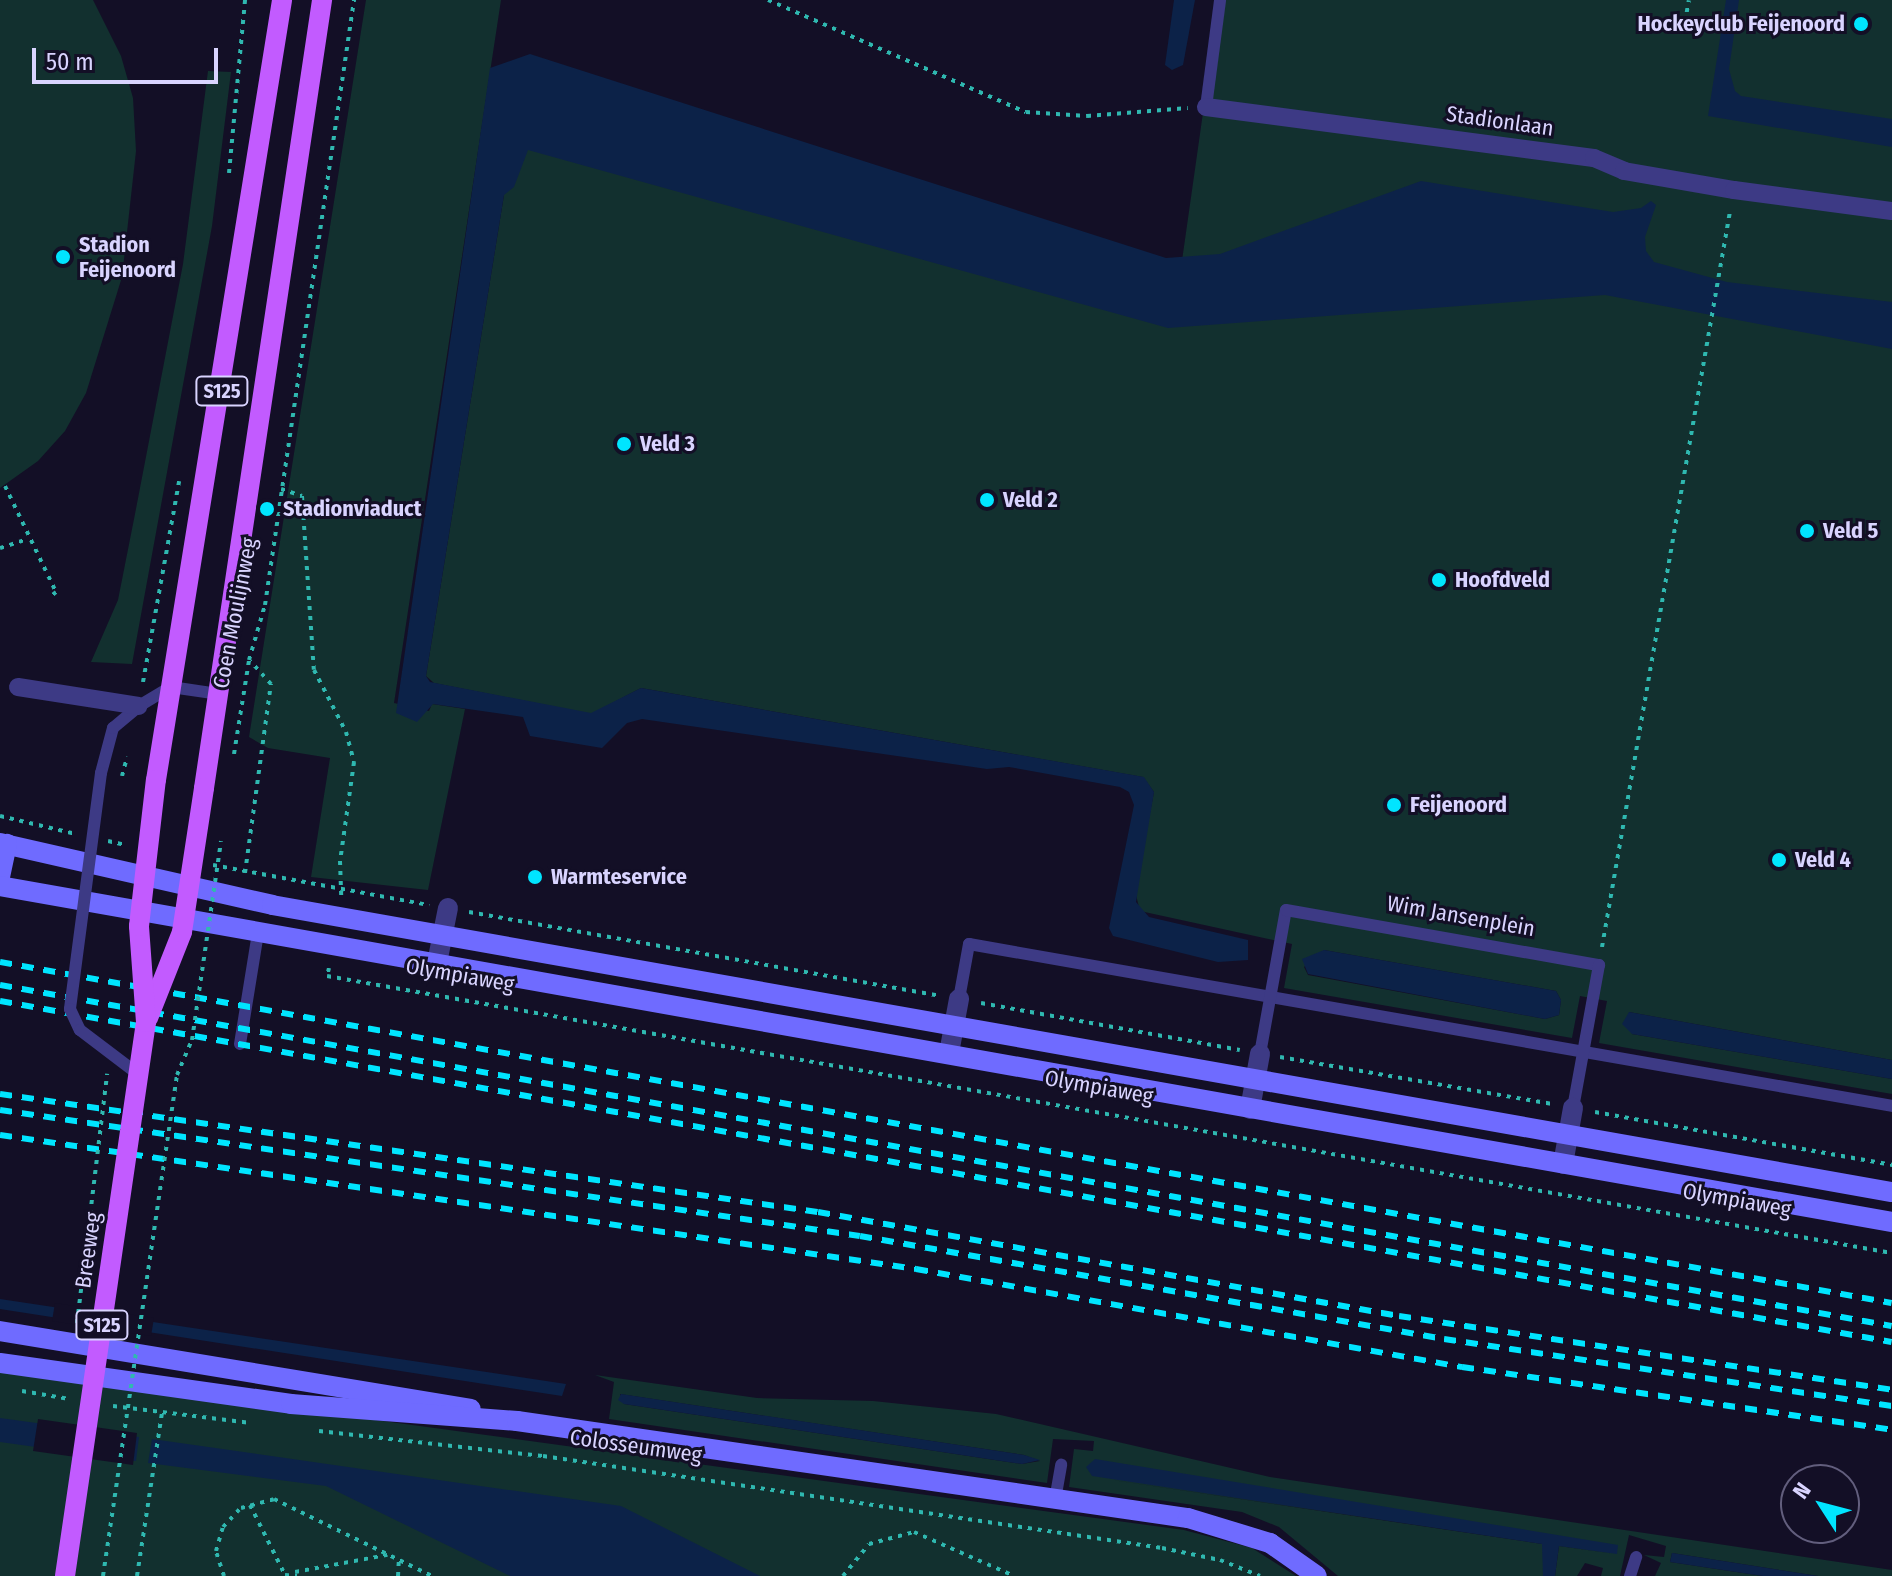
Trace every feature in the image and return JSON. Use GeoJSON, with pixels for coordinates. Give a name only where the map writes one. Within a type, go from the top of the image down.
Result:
{"type":"FeatureCollection","features":[{"type":"Feature","properties":{"kind":"main road","name":"Coen Moulijnweg"},"geometry":{"type":"LineString","coordinates":[[138,1074],[146,1022],[139,926],[156,780],[282,0]]}},
{"type":"Feature","properties":{"kind":"main road","name":"Coen Moulijnweg"},"geometry":{"type":"LineString","coordinates":[[146,1022],[182,932],[322,0]]}},
{"type":"Feature","properties":{"kind":"main road","name":"Olympiaweg"},"geometry":{"type":"LineString","coordinates":[[0,877],[3,843],[337,916],[1892,1192]]}},
{"type":"Feature","properties":{"kind":"main road","name":"Olympiaweg"},"geometry":{"type":"LineString","coordinates":[[0,886],[1892,1222]]}},
{"type":"Feature","properties":{"kind":"main road","name":"Breeweg"},"geometry":{"type":"LineString","coordinates":[[65,1576],[138,1074]]}},
{"type":"Feature","properties":{"kind":"main road","name":"Colosseumweg"},"geometry":{"type":"LineString","coordinates":[[0,1331],[265,1371],[517,1421],[1234,1529],[1270,1543],[1317,1576]]}},
{"type":"Feature","properties":{"kind":"main road","name":"Colosseumweg"},"geometry":{"type":"LineString","coordinates":[[0,1363],[291,1404],[517,1421]]}},
{"type":"Feature","properties":{"kind":"street","name":"Stadionlaan"},"geometry":{"type":"LineString","coordinates":[[1206,107],[1594,158],[1624,171],[1734,190],[1892,211]]}},
{"type":"Feature","properties":{"kind":"street"},"geometry":{"type":"LineString","coordinates":[[18,687],[139,706]]}},
{"type":"Feature","properties":{"kind":"street","name":"Olympiaweg"},"geometry":{"type":"LineString","coordinates":[[437,963],[448,908]]}},
{"type":"Feature","properties":{"kind":"street"},"geometry":{"type":"LineString","coordinates":[[949,1053],[959,999]]}},
{"type":"Feature","properties":{"kind":"street","name":"Wim Jansenplein"},"geometry":{"type":"LineString","coordinates":[[1256,1080],[1260,1054]]}},
{"type":"Feature","properties":{"kind":"street"},"geometry":{"type":"LineString","coordinates":[[1250,1109],[1256,1080]]}},
{"type":"Feature","properties":{"kind":"street"},"geometry":{"type":"LineString","coordinates":[[1563,1164],[1573,1108]]}},
{"type":"Feature","properties":{"kind":"lane"},"geometry":{"type":"LineString","coordinates":[[1206,107],[1220,0]]}},
{"type":"Feature","properties":{"kind":"lane"},"geometry":{"type":"LineString","coordinates":[[138,1074],[80,1030],[70,1009],[101,773],[113,728],[139,706],[171,687],[219,694]]}},
{"type":"Feature","properties":{"kind":"lane","name":"Wim Jansenplein"},"geometry":{"type":"LineString","coordinates":[[1260,1054],[1286,910],[1599,965]]}},
{"type":"Feature","properties":{"kind":"lane"},"geometry":{"type":"LineString","coordinates":[[240,1044],[258,933]]}},
{"type":"Feature","properties":{"kind":"lane"},"geometry":{"type":"LineString","coordinates":[[959,999],[969,944],[1892,1106]]}},
{"type":"Feature","properties":{"kind":"lane"},"geometry":{"type":"LineString","coordinates":[[1573,1108],[1599,965]]}},
{"type":"Feature","properties":{"kind":"lane"},"geometry":{"type":"LineString","coordinates":[[1055,1500],[1061,1465]]}},
{"type":"Feature","properties":{"kind":"lane"},"geometry":{"type":"LineString","coordinates":[[1630,1576],[1636,1557]]}},
{"type":"Feature","properties":{"kind":"path"},"geometry":{"type":"LineString","coordinates":[[229,174],[245,0]]}},
{"type":"Feature","properties":{"kind":"path","name":"Coen Moulijnweg"},"geometry":{"type":"LineString","coordinates":[[233,762],[249,660],[265,605],[354,0]]}},
{"type":"Feature","properties":{"kind":"path"},"geometry":{"type":"LineString","coordinates":[[768,0],[1026,112],[1087,116],[1206,107]]}},
{"type":"Feature","properties":{"kind":"path"},"geometry":{"type":"LineString","coordinates":[[1685,22],[1689,0]]}},
{"type":"Feature","properties":{"kind":"path"},"geometry":{"type":"LineString","coordinates":[[1599,965],[1734,190]]}},
{"type":"Feature","properties":{"kind":"path"},"geometry":{"type":"LineString","coordinates":[[139,706],[181,471]]}},
{"type":"Feature","properties":{"kind":"path"},"geometry":{"type":"LineString","coordinates":[[5,486],[27,539],[56,592],[50,597]]}},
{"type":"Feature","properties":{"kind":"path"},"geometry":{"type":"LineString","coordinates":[[281,489],[302,496],[314,670],[346,732],[354,762],[340,861],[343,890],[337,916]]}},
{"type":"Feature","properties":{"kind":"path"},"geometry":{"type":"LineString","coordinates":[[0,548],[27,539]]}},
{"type":"Feature","properties":{"kind":"path"},"geometry":{"type":"LineString","coordinates":[[245,873],[271,684],[249,660]]}},
{"type":"Feature","properties":{"kind":"path"},"geometry":{"type":"LineString","coordinates":[[122,776],[129,748]]}},
{"type":"Feature","properties":{"kind":"path"},"geometry":{"type":"LineString","coordinates":[[103,1576],[175,1090],[192,1040],[222,838]]}},
{"type":"Feature","properties":{"kind":"path","name":"Olympiaweg"},"geometry":{"type":"LineString","coordinates":[[332,945],[327,976],[1892,1253]]}},
{"type":"Feature","properties":{"kind":"path","name":"Breeweg"},"geometry":{"type":"LineString","coordinates":[[76,1329],[109,1082]]}},
{"type":"Feature","properties":{"kind":"path"},"geometry":{"type":"LineString","coordinates":[[15,1390],[74,1399]]}},
{"type":"Feature","properties":{"kind":"path"},"geometry":{"type":"LineString","coordinates":[[65,1406],[67,1391]]}},
{"type":"Feature","properties":{"kind":"path"},"geometry":{"type":"LineString","coordinates":[[103,1404],[257,1424]]}},
{"type":"Feature","properties":{"kind":"path"},"geometry":{"type":"LineString","coordinates":[[137,1576],[162,1413]]}},
{"type":"Feature","properties":{"kind":"path","name":"Colosseumweg"},"geometry":{"type":"LineString","coordinates":[[305,1429],[543,1456],[1147,1546],[1220,1560],[1260,1576]]}},
{"type":"Feature","properties":{"kind":"path"},"geometry":{"type":"LineString","coordinates":[[224,1576],[216,1551],[219,1538],[231,1517],[249,1504],[285,1502],[432,1576]]}},
{"type":"Feature","properties":{"kind":"path"},"geometry":{"type":"LineString","coordinates":[[249,1504],[285,1575],[390,1554]]}},
{"type":"Feature","properties":{"kind":"path"},"geometry":{"type":"LineString","coordinates":[[843,1576],[869,1544],[914,1532],[1014,1576]]}},
{"type":"Feature","properties":{"kind":"path"},"geometry":{"type":"LineString","coordinates":[[398,1576],[399,1559]]}},
{"type":"Feature","properties":{"kind":"green space","name":"Stadion Feijenoord"},"geometry":{"type":"Polygon","coordinates":[[[0,0],[93,0],[121,56],[133,98],[136,151],[122,277],[86,393],[65,431],[38,461],[0,488],[0,0]]]}},
{"type":"Feature","properties":{"kind":"green space"},"geometry":{"type":"Polygon","coordinates":[[[366,0],[501,0],[394,703],[429,711],[432,704],[465,709],[428,890],[311,877],[330,758],[268,748],[249,737],[366,0]]]}},
{"type":"Feature","properties":{"kind":"green space"},"geometry":{"type":"Polygon","coordinates":[[[1219,0],[1892,0],[1892,1060],[1629,1012],[1632,1034],[1892,1079],[1892,1094],[1599,1043],[1607,1001],[1580,996],[1572,1038],[1284,988],[1292,944],[1140,911],[1135,891],[1154,792],[1143,777],[641,688],[591,714],[434,683],[426,676],[504,195],[506,102],[1178,289],[1219,0]],[[1324,950],[1304,967],[1308,975],[1545,1019],[1559,1015],[1561,1000],[1556,991],[1324,950]]]}},
{"type":"Feature","properties":{"kind":"green space"},"geometry":{"type":"Polygon","coordinates":[[[208,71],[231,72],[212,226],[132,664],[91,662],[118,600],[183,264],[208,71]]]}},
{"type":"Feature","properties":{"kind":"green space"},"geometry":{"type":"Polygon","coordinates":[[[0,1369],[1184,1530],[1252,1548],[1296,1576],[0,1576],[0,1369]]]}},
{"type":"Feature","properties":{"kind":"green space"},"geometry":{"type":"Polygon","coordinates":[[[595,1375],[757,1398],[873,1401],[996,1414],[1270,1477],[1892,1570],[1892,1576],[1818,1576],[1672,1553],[1670,1562],[1763,1576],[1655,1576],[1661,1563],[1644,1555],[1664,1557],[1666,1546],[1629,1535],[1620,1576],[1601,1576],[1603,1568],[1585,1563],[1577,1576],[1555,1576],[1559,1546],[1616,1554],[1092,1477],[1542,1544],[1546,1549],[1543,1576],[1338,1576],[1279,1527],[1242,1512],[1069,1487],[1074,1449],[1093,1451],[1094,1441],[1053,1439],[1047,1483],[609,1419],[614,1382],[595,1375]],[[620,1394],[624,1404],[1022,1464],[1040,1461],[1024,1455],[620,1394]]]}},
{"type":"Feature","properties":{"kind":"water"},"geometry":{"type":"Polygon","coordinates":[[[1174,0],[1195,0],[1183,65],[1172,70],[1165,65],[1174,0]]]}},
{"type":"Feature","properties":{"kind":"water"},"geometry":{"type":"Polygon","coordinates":[[[1726,0],[1739,0],[1729,69],[1735,91],[1741,96],[1892,119],[1892,147],[1708,116],[1726,0]]]}},
{"type":"Feature","properties":{"kind":"water"},"geometry":{"type":"Polygon","coordinates":[[[530,54],[1166,258],[1220,254],[1421,181],[1613,212],[1641,208],[1651,201],[1656,205],[1645,237],[1646,251],[1654,262],[1727,282],[1892,302],[1892,349],[1605,295],[1168,328],[528,150],[514,187],[504,195],[426,676],[430,682],[591,713],[641,688],[1144,777],[1154,792],[1136,902],[1149,917],[1248,940],[1248,960],[1218,962],[1113,936],[1109,928],[1134,805],[1129,792],[1120,787],[1009,767],[987,769],[642,719],[627,723],[602,748],[530,736],[523,717],[433,704],[417,722],[396,713],[490,68],[530,54]]]}},
{"type":"Feature","properties":{"kind":"water"},"geometry":{"type":"Polygon","coordinates":[[[1324,950],[1556,991],[1561,1000],[1559,1015],[1545,1019],[1308,974],[1302,959],[1324,950]]]}},
{"type":"Feature","properties":{"kind":"water"},"geometry":{"type":"Polygon","coordinates":[[[1629,1012],[1892,1060],[1892,1079],[1632,1034],[1622,1024],[1629,1012]]]}},
{"type":"Feature","properties":{"kind":"water"},"geometry":{"type":"Polygon","coordinates":[[[0,1299],[566,1384],[562,1396],[0,1309],[0,1299]]]}},
{"type":"Feature","properties":{"kind":"water"},"geometry":{"type":"Polygon","coordinates":[[[621,1394],[1024,1455],[1040,1460],[1022,1464],[624,1404],[618,1400],[621,1394]]]}},
{"type":"Feature","properties":{"kind":"water"},"geometry":{"type":"Polygon","coordinates":[[[0,1418],[139,1437],[136,1461],[0,1442],[0,1418]]]}},
{"type":"Feature","properties":{"kind":"water"},"geometry":{"type":"Polygon","coordinates":[[[152,1439],[621,1506],[760,1576],[510,1576],[326,1486],[148,1463],[152,1439]]]}},
{"type":"Feature","properties":{"kind":"water"},"geometry":{"type":"Polygon","coordinates":[[[1095,1459],[1618,1545],[1617,1554],[1559,1546],[1555,1576],[1543,1576],[1542,1544],[1092,1476],[1086,1467],[1095,1459]]]}},
{"type":"Feature","properties":{"kind":"water"},"geometry":{"type":"Polygon","coordinates":[[[1672,1553],[1818,1576],[1763,1576],[1670,1562],[1672,1553]]]}},
{"type":"Feature","properties":{"kind":"pier"},"geometry":{"type":"Polygon","coordinates":[[[55,1303],[154,1318],[151,1336],[52,1321],[55,1303]]]}},
{"type":"Feature","properties":{"kind":"pier"},"geometry":{"type":"Polygon","coordinates":[[[38,1419],[137,1433],[133,1465],[33,1451],[38,1419]]]}},
{"type":"Feature","properties":{"kind":"railway"},"geometry":{"type":"LineString","coordinates":[[0,962],[1892,1303]]}},
{"type":"Feature","properties":{"kind":"railway"},"geometry":{"type":"LineString","coordinates":[[0,985],[1892,1326]]}},
{"type":"Feature","properties":{"kind":"railway"},"geometry":{"type":"LineString","coordinates":[[0,1001],[1892,1342]]}},
{"type":"Feature","properties":{"kind":"railway"},"geometry":{"type":"LineString","coordinates":[[0,1094],[818,1212],[1399,1316],[1892,1390]]}},
{"type":"Feature","properties":{"kind":"railway"},"geometry":{"type":"LineString","coordinates":[[0,1110],[860,1236],[1444,1339],[1892,1406]]}},
{"type":"Feature","properties":{"kind":"railway"},"geometry":{"type":"LineString","coordinates":[[0,1135],[916,1269],[1462,1367],[1892,1430]]}},
{"type":"Feature","properties":{"kind":"place","name":"Hockeyclub Feijenoord"},"geometry":{"type":"Point","coordinates":[1861,24]}},
{"type":"Feature","properties":{"kind":"place","name":"Stadion Feijenoord"},"geometry":{"type":"Point","coordinates":[63,257]}},
{"type":"Feature","properties":{"kind":"place","name":"Veld 3"},"geometry":{"type":"Point","coordinates":[624,444]}},
{"type":"Feature","properties":{"kind":"place","name":"Veld 2"},"geometry":{"type":"Point","coordinates":[987,500]}},
{"type":"Feature","properties":{"kind":"place","name":"Stadionviaduct"},"geometry":{"type":"Point","coordinates":[267,509]}},
{"type":"Feature","properties":{"kind":"place","name":"Veld 5"},"geometry":{"type":"Point","coordinates":[1807,531]}},
{"type":"Feature","properties":{"kind":"place","name":"Hoofdveld"},"geometry":{"type":"Point","coordinates":[1439,580]}},
{"type":"Feature","properties":{"kind":"place","name":"Feijenoord"},"geometry":{"type":"Point","coordinates":[1394,805]}},
{"type":"Feature","properties":{"kind":"place","name":"Veld 4"},"geometry":{"type":"Point","coordinates":[1779,860]}},
{"type":"Feature","properties":{"kind":"place","name":"Warmteservice"},"geometry":{"type":"Point","coordinates":[535,877]}}]}
